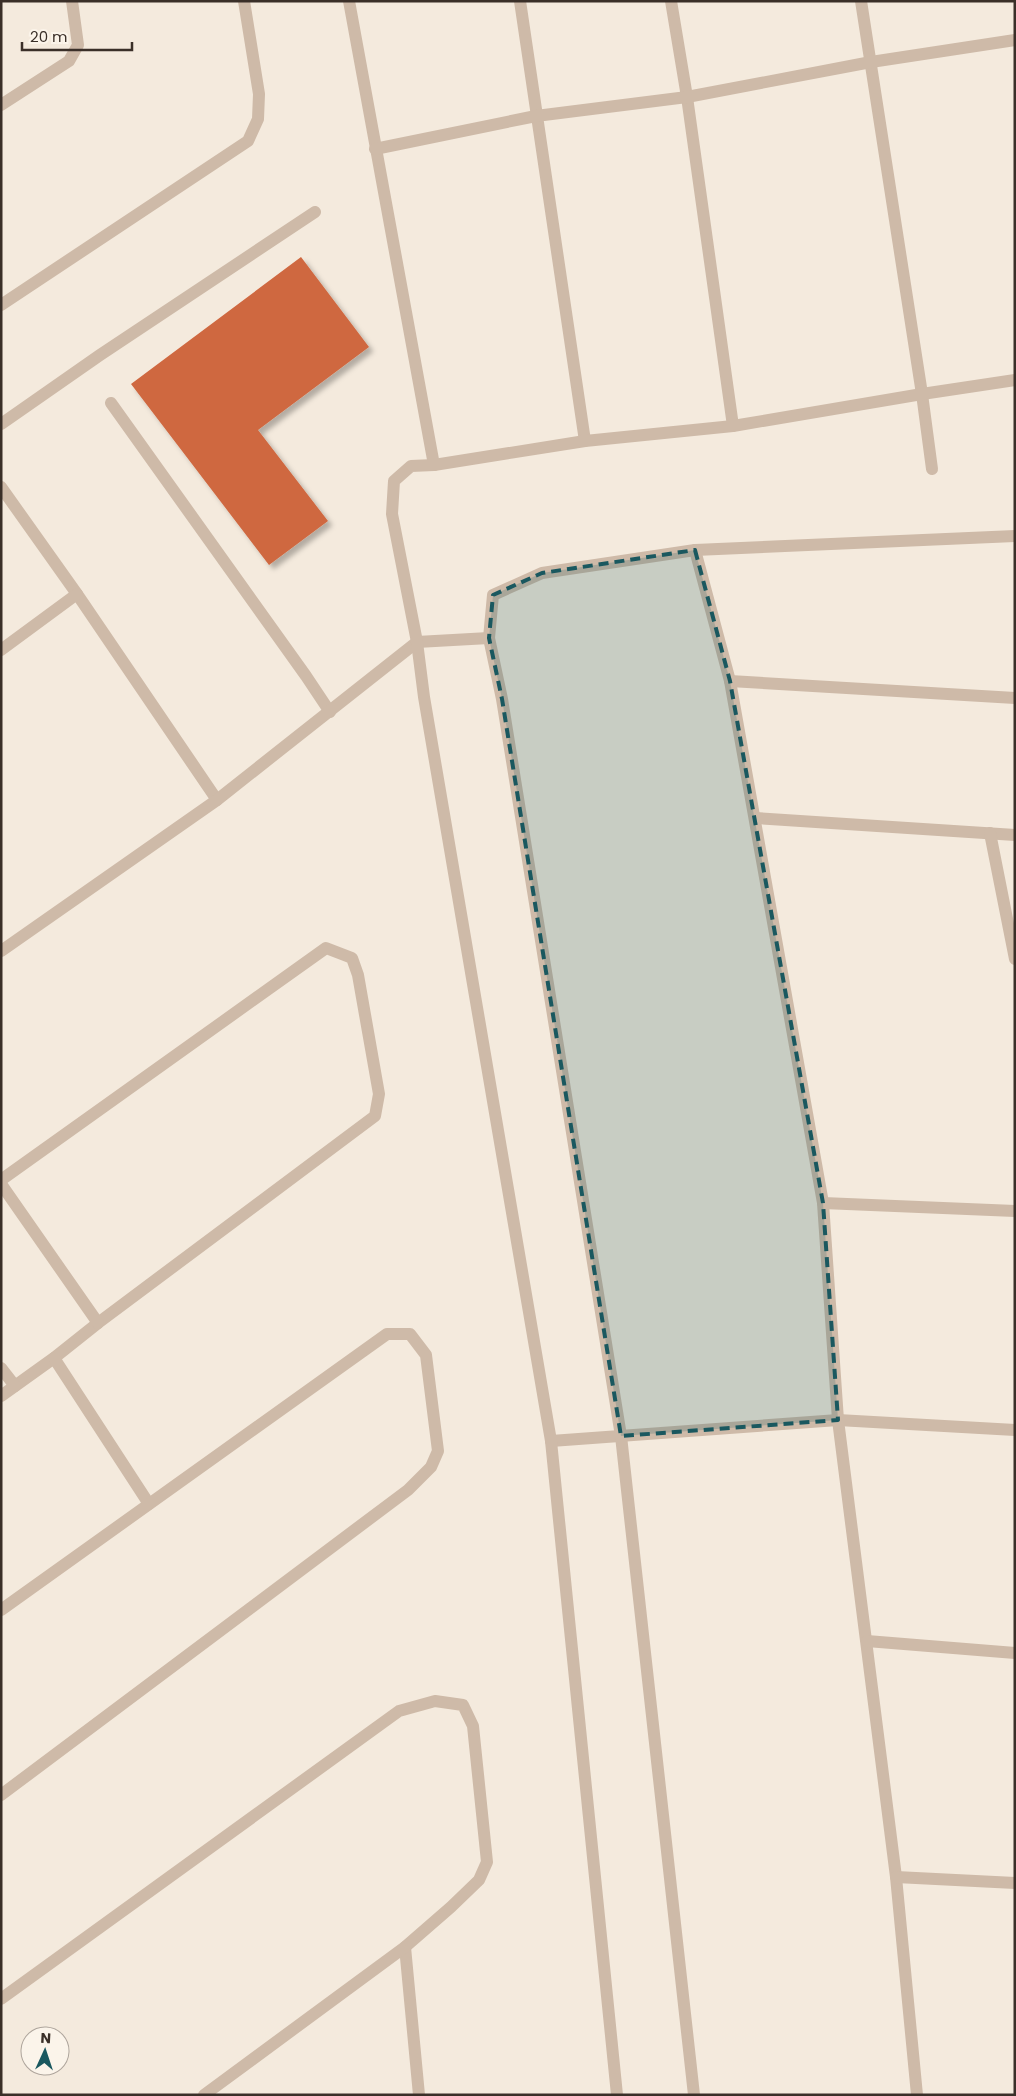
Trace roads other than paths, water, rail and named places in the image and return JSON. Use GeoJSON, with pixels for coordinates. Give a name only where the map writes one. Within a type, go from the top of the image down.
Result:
{"type":"FeatureCollection","features":[{"type":"Feature","properties":{"kind":"street"},"geometry":{"type":"LineString","coordinates":[[1,105],[69,61],[78,45],[72,1]]}},
{"type":"Feature","properties":{"kind":"street"},"geometry":{"type":"LineString","coordinates":[[1,305],[248,141],[258,119],[259,94],[244,1]]}},
{"type":"Feature","properties":{"kind":"street"},"geometry":{"type":"LineString","coordinates":[[349,1],[434,465]]}},
{"type":"Feature","properties":{"kind":"street"},"geometry":{"type":"LineString","coordinates":[[520,1],[585,442]]}},
{"type":"Feature","properties":{"kind":"street"},"geometry":{"type":"LineString","coordinates":[[671,1],[687,97],[732,426]]}},
{"type":"Feature","properties":{"kind":"street"},"geometry":{"type":"LineString","coordinates":[[862,1],[932,469]]}},
{"type":"Feature","properties":{"kind":"street"},"geometry":{"type":"LineString","coordinates":[[375,149],[536,116],[687,97],[871,62],[1015,40]]}},
{"type":"Feature","properties":{"kind":"street"},"geometry":{"type":"LineString","coordinates":[[1,424],[100,355],[315,212]]}},
{"type":"Feature","properties":{"kind":"street"},"geometry":{"type":"LineString","coordinates":[[617,2095],[551,1441],[424,696],[417,642],[392,514],[394,482],[411,466],[434,465],[585,442],[732,426],[1015,380]]}},
{"type":"Feature","properties":{"kind":"street"},"geometry":{"type":"LineString","coordinates":[[111,402],[330,712]]}},
{"type":"Feature","properties":{"kind":"street"},"geometry":{"type":"LineString","coordinates":[[1,487],[77,594],[217,800]]}},
{"type":"Feature","properties":{"kind":"street"},"geometry":{"type":"LineString","coordinates":[[694,2095],[621,1436],[502,699],[489,638],[493,595],[542,573],[695,550],[1015,536]]}},
{"type":"Feature","properties":{"kind":"street"},"geometry":{"type":"LineString","coordinates":[[695,550],[730,681],[823,1203],[838,1420],[896,1877],[917,2095]]}},
{"type":"Feature","properties":{"kind":"street"},"geometry":{"type":"LineString","coordinates":[[1,650],[77,594]]}},
{"type":"Feature","properties":{"kind":"street"},"geometry":{"type":"LineString","coordinates":[[1,950],[217,800],[417,642],[489,638]]}},
{"type":"Feature","properties":{"kind":"street"},"geometry":{"type":"LineString","coordinates":[[730,681],[1015,698]]}},
{"type":"Feature","properties":{"kind":"street"},"geometry":{"type":"LineString","coordinates":[[755,818],[1015,835]]}},
{"type":"Feature","properties":{"kind":"street"},"geometry":{"type":"LineString","coordinates":[[990,833],[1015,959]]}},
{"type":"Feature","properties":{"kind":"street"},"geometry":{"type":"LineString","coordinates":[[1,1180],[326,948],[352,958],[358,975],[379,1094],[375,1116],[1,1396]]}},
{"type":"Feature","properties":{"kind":"street"},"geometry":{"type":"LineString","coordinates":[[1,1184],[98,1323]]}},
{"type":"Feature","properties":{"kind":"street"},"geometry":{"type":"LineString","coordinates":[[823,1203],[1015,1210]]}},
{"type":"Feature","properties":{"kind":"street"},"geometry":{"type":"LineString","coordinates":[[1,1610],[387,1334],[410,1334],[426,1355],[438,1451],[431,1467],[408,1490],[1,1794]]}},
{"type":"Feature","properties":{"kind":"street"},"geometry":{"type":"LineString","coordinates":[[54,1358],[149,1504]]}},
{"type":"Feature","properties":{"kind":"street"},"geometry":{"type":"LineString","coordinates":[[1,1368],[14,1386]]}},
{"type":"Feature","properties":{"kind":"street"},"geometry":{"type":"LineString","coordinates":[[551,1441],[838,1420],[1015,1430]]}},
{"type":"Feature","properties":{"kind":"street"},"geometry":{"type":"LineString","coordinates":[[867,1642],[1015,1653]]}},
{"type":"Feature","properties":{"kind":"street"},"geometry":{"type":"LineString","coordinates":[[1,1999],[399,1712],[435,1700],[463,1705],[473,1726],[487,1862],[479,1880],[405,1947],[208,2093]]}},
{"type":"Feature","properties":{"kind":"street"},"geometry":{"type":"LineString","coordinates":[[896,1877],[1015,1883]]}},
{"type":"Feature","properties":{"kind":"street"},"geometry":{"type":"LineString","coordinates":[[405,1947],[419,2095]]}}]}
